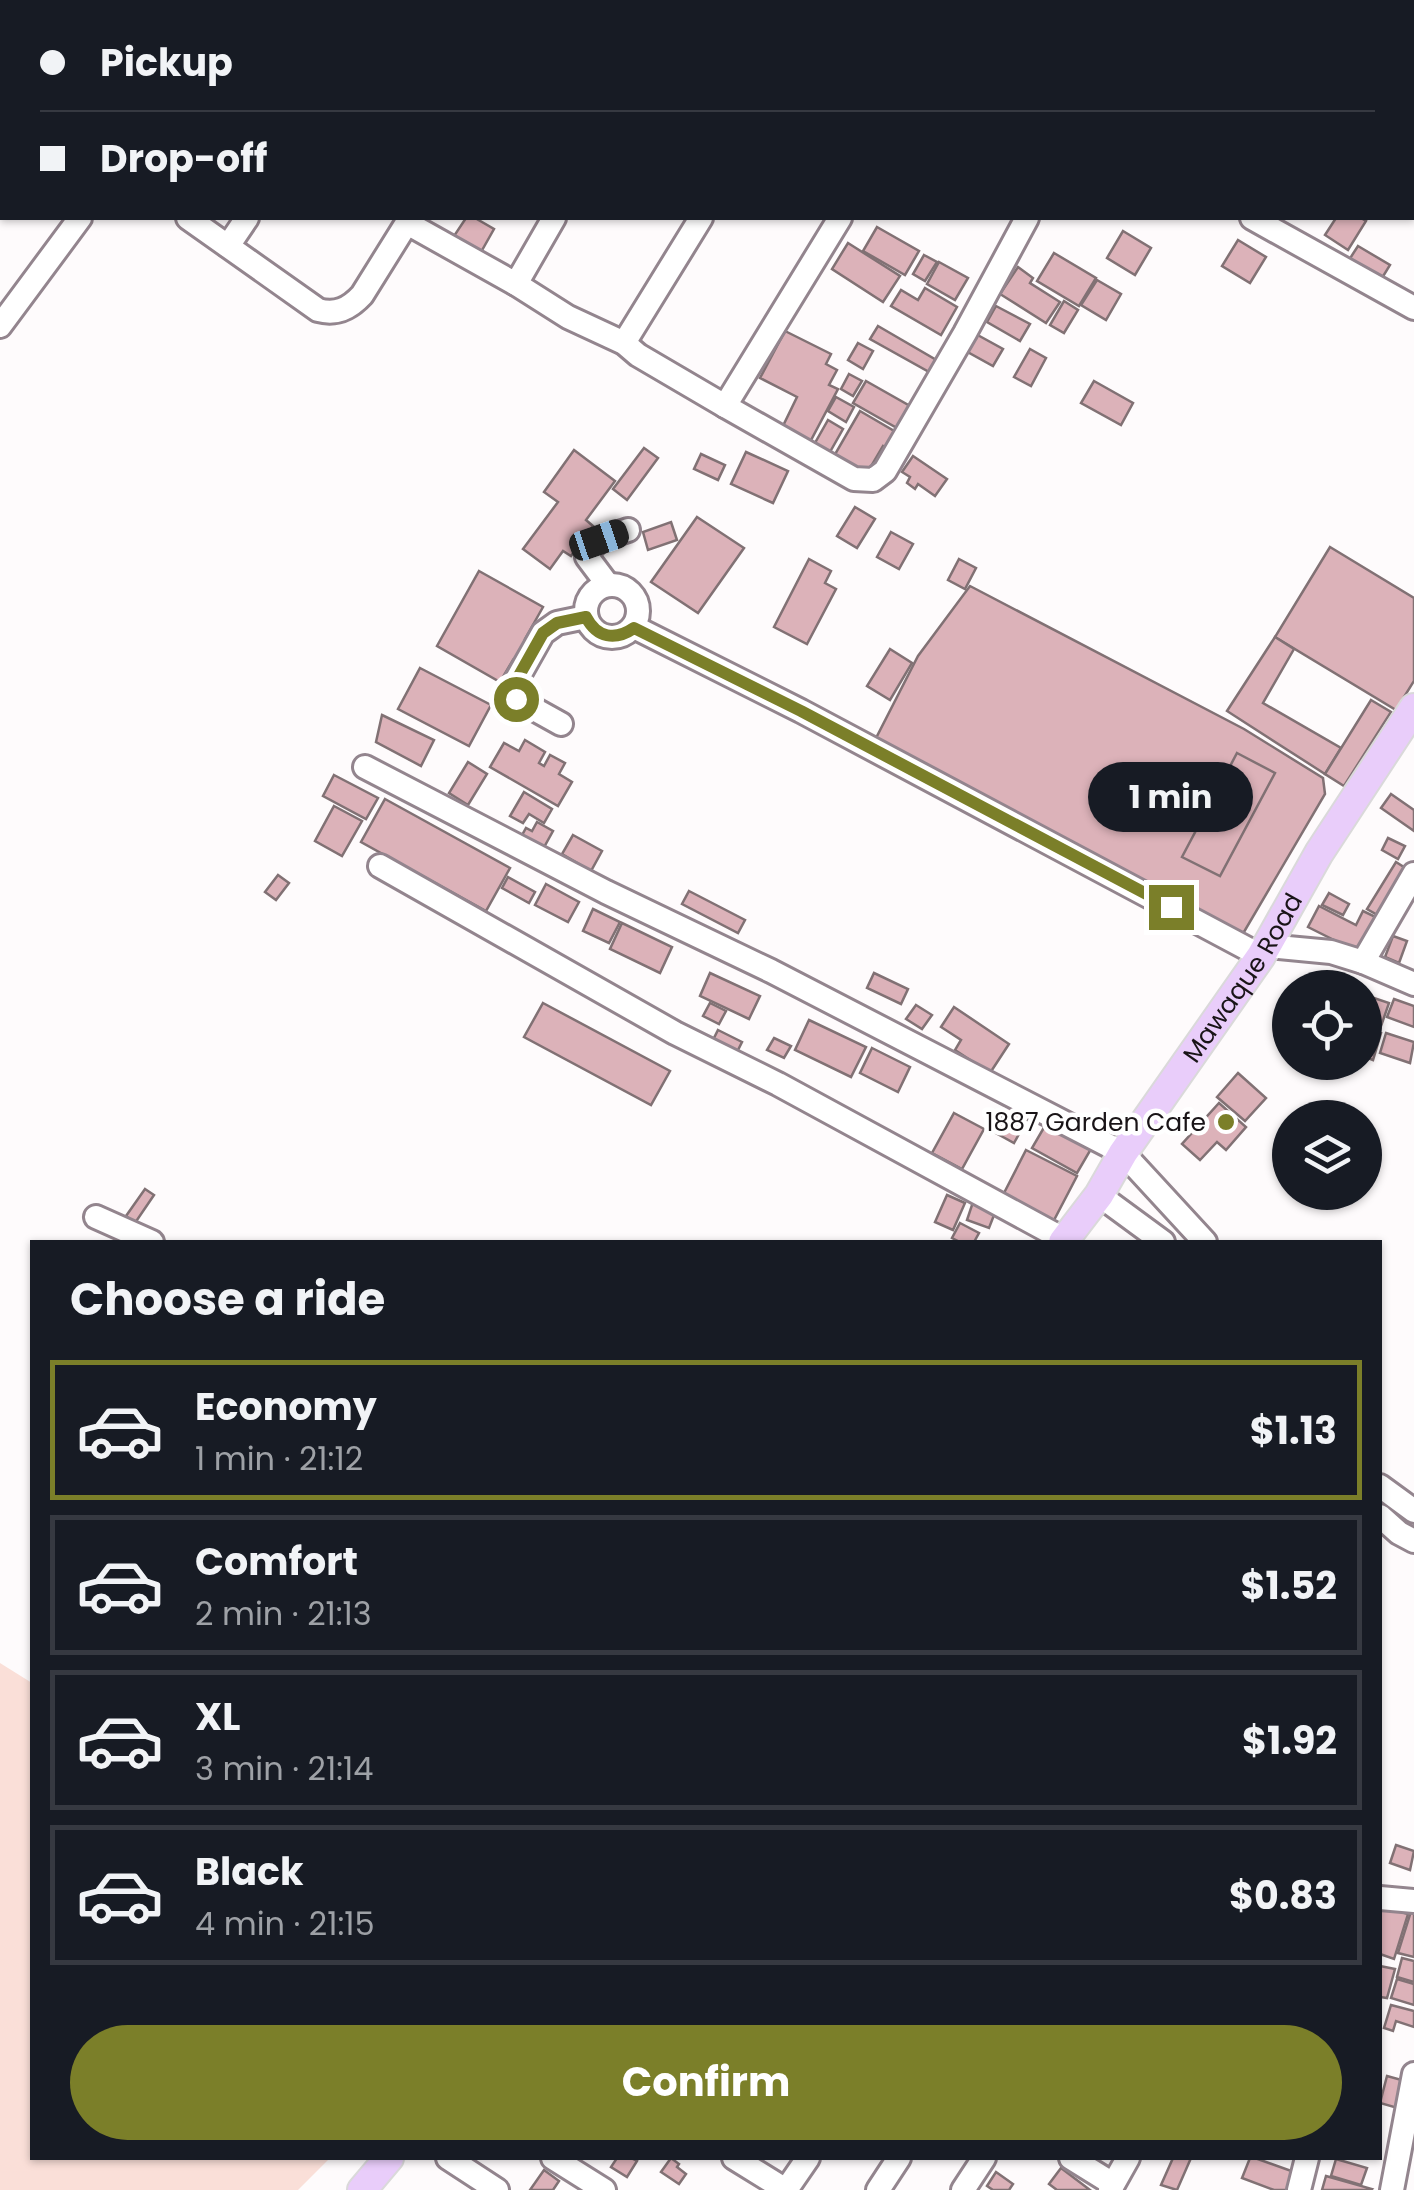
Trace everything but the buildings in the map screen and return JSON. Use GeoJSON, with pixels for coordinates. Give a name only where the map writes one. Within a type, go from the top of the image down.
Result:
{"type":"FeatureCollection","features":[{"type":"Feature","properties":{"kind":"main road","name":"Mawaque Road"},"geometry":{"type":"LineString","coordinates":[[1065,1240],[1264,951],[1319,852],[1414,708]]}},
{"type":"Feature","properties":{"kind":"main road"},"geometry":{"type":"LineString","coordinates":[[362,2190],[387,2160]]}},
{"type":"Feature","properties":{"kind":"street"},"geometry":{"type":"LineString","coordinates":[[0,326],[79,220]]}},
{"type":"Feature","properties":{"kind":"street"},"geometry":{"type":"LineString","coordinates":[[191,220],[318,310],[330,313],[353,305],[362,296],[408,220],[568,317],[624,343],[724,406],[854,479],[873,480],[886,471],[1026,220]]}},
{"type":"Feature","properties":{"kind":"street"},"geometry":{"type":"LineString","coordinates":[[228,246],[245,220]]}},
{"type":"Feature","properties":{"kind":"street"},"geometry":{"type":"LineString","coordinates":[[516,284],[553,220]]}},
{"type":"Feature","properties":{"kind":"street"},"geometry":{"type":"LineString","coordinates":[[624,343],[700,220]]}},
{"type":"Feature","properties":{"kind":"street"},"geometry":{"type":"LineString","coordinates":[[724,406],[839,220]]}},
{"type":"Feature","properties":{"kind":"street"},"geometry":{"type":"LineString","coordinates":[[1256,220],[1414,308]]}},
{"type":"Feature","properties":{"kind":"street"},"geometry":{"type":"LineString","coordinates":[[608,585],[587,557],[590,547],[628,530]]}},
{"type":"Feature","properties":{"kind":"street"},"geometry":{"type":"LineString","coordinates":[[608,585],[632,594],[638,610],[634,628],[624,635],[601,634],[586,617],[593,593],[608,585]]}},
{"type":"Feature","properties":{"kind":"street"},"geometry":{"type":"LineString","coordinates":[[561,724],[516,699],[512,688],[543,633],[557,623],[586,617]]}},
{"type":"Feature","properties":{"kind":"street"},"geometry":{"type":"LineString","coordinates":[[634,628],[1264,951],[1331,952],[1414,984]]}},
{"type":"Feature","properties":{"kind":"street"},"geometry":{"type":"LineString","coordinates":[[365,767],[1122,1153],[1203,1240]]}},
{"type":"Feature","properties":{"kind":"street"},"geometry":{"type":"LineString","coordinates":[[380,866],[675,1033],[778,1084],[1062,1240]]}},
{"type":"Feature","properties":{"kind":"street"},"geometry":{"type":"LineString","coordinates":[[1363,962],[1414,874]]}},
{"type":"Feature","properties":{"kind":"street"},"geometry":{"type":"LineString","coordinates":[[1099,1195],[1160,1240]]}},
{"type":"Feature","properties":{"kind":"street"},"geometry":{"type":"LineString","coordinates":[[96,1217],[148,1240]]}},
{"type":"Feature","properties":{"kind":"street"},"geometry":{"type":"LineString","coordinates":[[1382,1487],[1414,1511]]}},
{"type":"Feature","properties":{"kind":"street"},"geometry":{"type":"LineString","coordinates":[[1382,1518],[1414,1541]]}},
{"type":"Feature","properties":{"kind":"street"},"geometry":{"type":"LineString","coordinates":[[1382,1898],[1414,1901]]}},
{"type":"Feature","properties":{"kind":"street"},"geometry":{"type":"LineString","coordinates":[[1392,2190],[1414,2074]]}},
{"type":"Feature","properties":{"kind":"street"},"geometry":{"type":"LineString","coordinates":[[451,2160],[497,2190]]}},
{"type":"Feature","properties":{"kind":"street"},"geometry":{"type":"LineString","coordinates":[[556,2160],[604,2190]]}},
{"type":"Feature","properties":{"kind":"street"},"geometry":{"type":"LineString","coordinates":[[737,2160],[786,2190],[807,2160]]}},
{"type":"Feature","properties":{"kind":"street"},"geometry":{"type":"LineString","coordinates":[[878,2190],[898,2160]]}},
{"type":"Feature","properties":{"kind":"street"},"geometry":{"type":"LineString","coordinates":[[963,2190],[983,2160]]}},
{"type":"Feature","properties":{"kind":"street"},"geometry":{"type":"LineString","coordinates":[[1074,2160],[1112,2187],[1127,2160]]}},
{"type":"Feature","properties":{"kind":"street"},"geometry":{"type":"LineString","coordinates":[[1300,2190],[1307,2160]]}},
{"type":"Feature","properties":{"kind":"shaded area"},"geometry":{"type":"Polygon","coordinates":[[[0,1663],[30,1682],[30,2160],[328,2160],[298,2190],[0,2190],[0,1663]]]}},
{"type":"Feature","properties":{"kind":"place","name":"1887 Garden Cafe"},"geometry":{"type":"Point","coordinates":[1226,1122]}},
{"type":"Feature","properties":{"kind":"route"},"geometry":{"type":"LineString","coordinates":[[516,699],[512,688],[543,633],[557,623],[586,617],[601,634],[612,637],[634,628],[801,711],[1171,907]]}}]}
